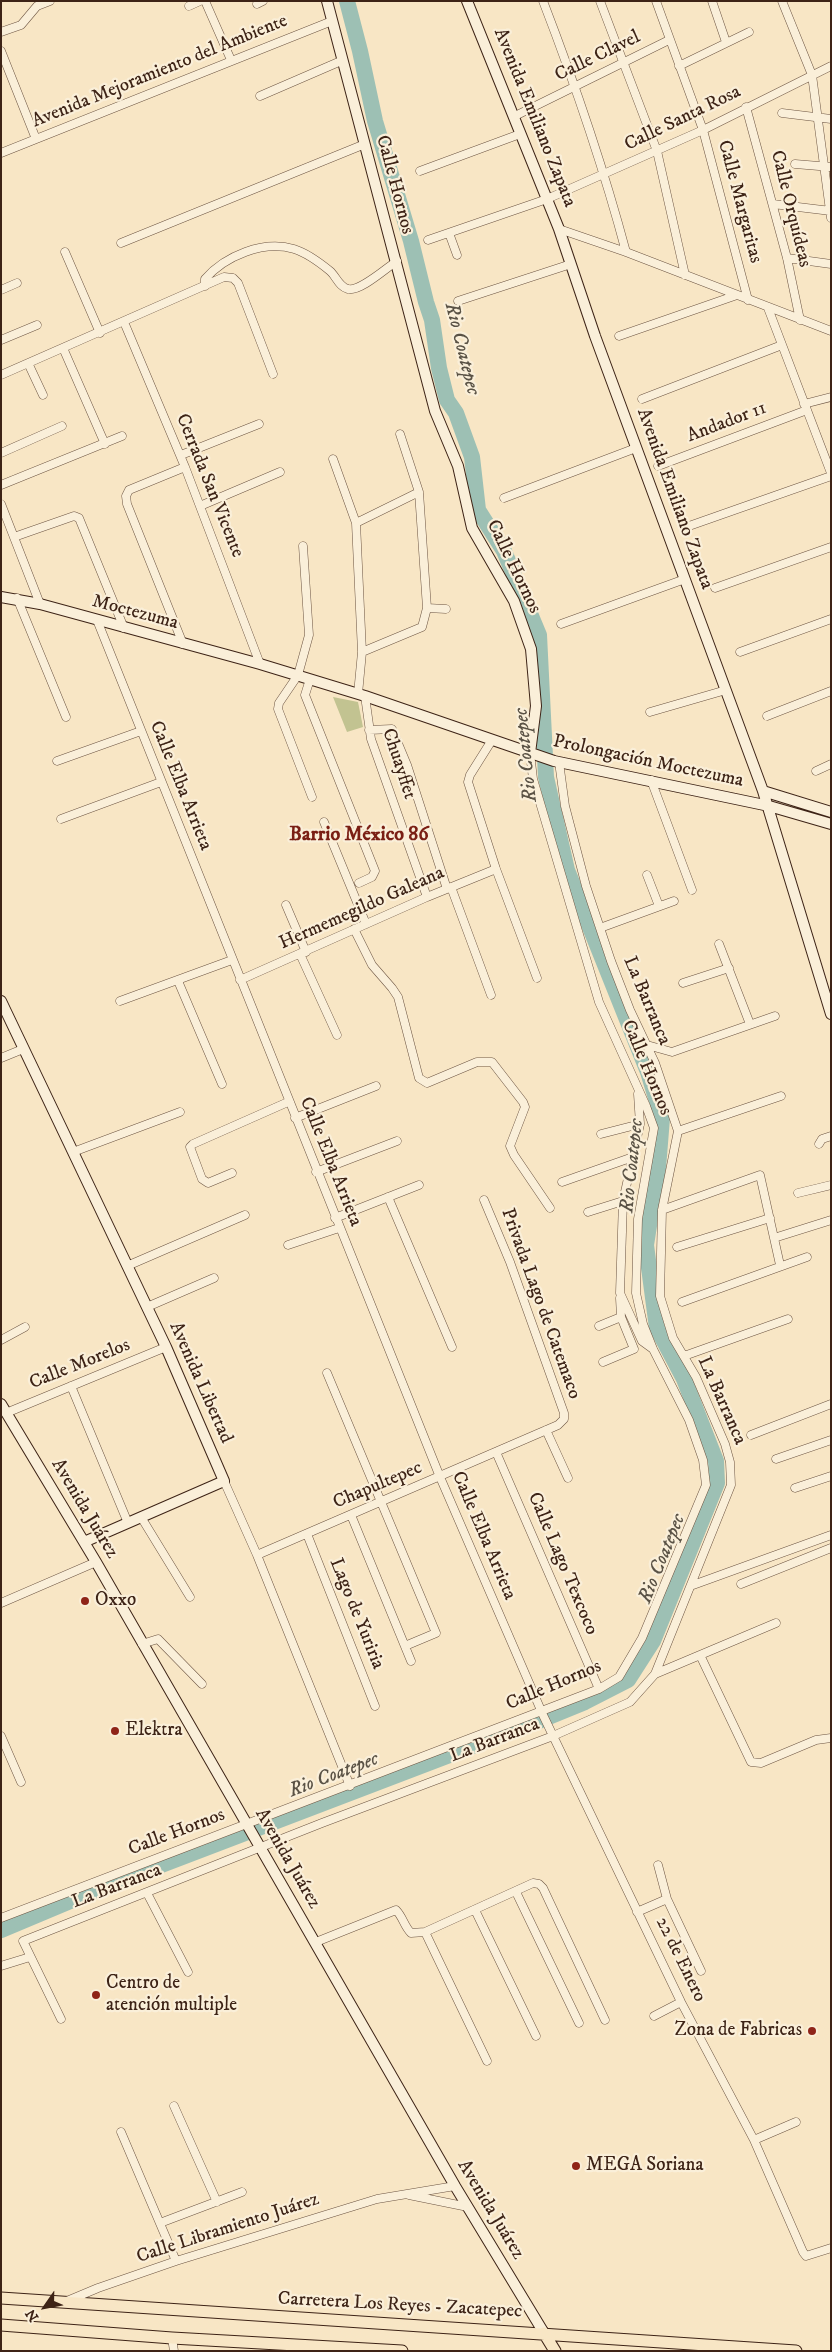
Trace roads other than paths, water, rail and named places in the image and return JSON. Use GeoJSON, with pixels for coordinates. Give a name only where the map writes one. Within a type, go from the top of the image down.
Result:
{"type":"FeatureCollection","features":[{"type":"Feature","properties":{"kind":"main road","name":"Carretera Los Reyes - Zacatepec"},"geometry":{"type":"LineString","coordinates":[[1,2298],[796,2351]]}},
{"type":"Feature","properties":{"kind":"main road"},"geometry":{"type":"LineString","coordinates":[[1,2325],[328,2349],[402,2351]]}},
{"type":"Feature","properties":{"kind":"main road"},"geometry":{"type":"LineString","coordinates":[[544,2333],[555,2351]]}},
{"type":"Feature","properties":{"kind":"street"},"geometry":{"type":"LineString","coordinates":[[1,32],[20,25],[38,6],[50,1]]}},
{"type":"Feature","properties":{"kind":"street"},"geometry":{"type":"LineString","coordinates":[[189,6],[200,1]]}},
{"type":"Feature","properties":{"kind":"street"},"geometry":{"type":"LineString","coordinates":[[205,1],[231,60]]}},
{"type":"Feature","properties":{"kind":"street","name":"Calle Hornos"},"geometry":{"type":"LineString","coordinates":[[1,1918],[248,1827],[542,1713],[599,1689],[619,1677],[642,1638],[706,1485],[703,1460],[689,1420],[653,1349],[643,1324],[636,1293],[638,1219],[654,1128],[599,1002],[534,779],[532,754],[536,706],[531,649],[514,601],[472,528],[458,466],[435,411],[397,261],[341,61],[327,1]]}},
{"type":"Feature","properties":{"kind":"street","name":"Avenida Emiliano Zapata"},"geometry":{"type":"LineString","coordinates":[[467,1],[559,229],[636,448],[769,806],[831,1014]]}},
{"type":"Feature","properties":{"kind":"street"},"geometry":{"type":"LineString","coordinates":[[543,1],[576,85],[605,173],[626,252]]}},
{"type":"Feature","properties":{"kind":"street"},"geometry":{"type":"LineString","coordinates":[[600,1],[657,151],[685,275]]}},
{"type":"Feature","properties":{"kind":"street","name":"Calle Margaritas"},"geometry":{"type":"LineString","coordinates":[[656,1],[703,130],[748,300]]}},
{"type":"Feature","properties":{"kind":"street"},"geometry":{"type":"LineString","coordinates":[[712,1],[726,42]]}},
{"type":"Feature","properties":{"kind":"street"},"geometry":{"type":"LineString","coordinates":[[773,204],[830,213],[828,167],[812,75],[782,1]]}},
{"type":"Feature","properties":{"kind":"street","name":"Avenida Mejoramiento del Ambiente"},"geometry":{"type":"LineString","coordinates":[[1,153],[332,21]]}},
{"type":"Feature","properties":{"kind":"street"},"geometry":{"type":"LineString","coordinates":[[679,66],[749,32]]}},
{"type":"Feature","properties":{"kind":"street","name":"Calle Clavel"},"geometry":{"type":"LineString","coordinates":[[515,116],[669,40]]}},
{"type":"Feature","properties":{"kind":"street"},"geometry":{"type":"LineString","coordinates":[[1,51],[36,138]]}},
{"type":"Feature","properties":{"kind":"street"},"geometry":{"type":"LineString","coordinates":[[260,96],[341,61]]}},
{"type":"Feature","properties":{"kind":"street","name":"Calle Santa Rosa"},"geometry":{"type":"LineString","coordinates":[[428,240],[547,199],[703,130],[831,66]]}},
{"type":"Feature","properties":{"kind":"street","name":"Calle Orquídeas"},"geometry":{"type":"LineString","coordinates":[[746,107],[787,258],[800,320]]}},
{"type":"Feature","properties":{"kind":"street"},"geometry":{"type":"LineString","coordinates":[[782,114],[831,119]]}},
{"type":"Feature","properties":{"kind":"street"},"geometry":{"type":"LineString","coordinates":[[420,170],[520,134]]}},
{"type":"Feature","properties":{"kind":"street"},"geometry":{"type":"LineString","coordinates":[[121,243],[365,144]]}},
{"type":"Feature","properties":{"kind":"street"},"geometry":{"type":"LineString","coordinates":[[795,164],[828,167]]}},
{"type":"Feature","properties":{"kind":"street"},"geometry":{"type":"LineString","coordinates":[[559,229],[626,252],[831,331]]}},
{"type":"Feature","properties":{"kind":"street"},"geometry":{"type":"LineString","coordinates":[[448,233],[457,255]]}},
{"type":"Feature","properties":{"kind":"street"},"geometry":{"type":"LineString","coordinates":[[206,286],[205,279],[214,268],[263,246],[292,248],[304,252],[331,272],[340,284],[347,289],[358,289],[397,261]]}},
{"type":"Feature","properties":{"kind":"street"},"geometry":{"type":"LineString","coordinates":[[65,252],[100,333]]}},
{"type":"Feature","properties":{"kind":"street"},"geometry":{"type":"LineString","coordinates":[[787,258],[831,264]]}},
{"type":"Feature","properties":{"kind":"street"},"geometry":{"type":"LineString","coordinates":[[458,301],[571,264]]}},
{"type":"Feature","properties":{"kind":"street"},"geometry":{"type":"LineString","coordinates":[[1,375],[224,277],[234,278],[238,283],[273,374]]}},
{"type":"Feature","properties":{"kind":"street"},"geometry":{"type":"LineString","coordinates":[[1,290],[17,283]]}},
{"type":"Feature","properties":{"kind":"street"},"geometry":{"type":"LineString","coordinates":[[618,336],[737,295]]}},
{"type":"Feature","properties":{"kind":"street"},"geometry":{"type":"LineString","coordinates":[[689,526],[830,472],[768,308]]}},
{"type":"Feature","properties":{"kind":"street","name":"Cerrada San Vicente"},"geometry":{"type":"LineString","coordinates":[[124,322],[181,455],[260,664]]}},
{"type":"Feature","properties":{"kind":"street"},"geometry":{"type":"LineString","coordinates":[[1,340],[37,325]]}},
{"type":"Feature","properties":{"kind":"street"},"geometry":{"type":"LineString","coordinates":[[642,399],[782,345]]}},
{"type":"Feature","properties":{"kind":"street"},"geometry":{"type":"LineString","coordinates":[[63,348],[105,444]]}},
{"type":"Feature","properties":{"kind":"street"},"geometry":{"type":"LineString","coordinates":[[28,363],[42,395]]}},
{"type":"Feature","properties":{"kind":"street","name":"Andador 11"},"geometry":{"type":"LineString","coordinates":[[658,466],[831,397]]}},
{"type":"Feature","properties":{"kind":"street"},"geometry":{"type":"LineString","coordinates":[[181,455],[259,424]]}},
{"type":"Feature","properties":{"kind":"street"},"geometry":{"type":"LineString","coordinates":[[1,453],[62,426]]}},
{"type":"Feature","properties":{"kind":"street"},"geometry":{"type":"LineString","coordinates":[[362,652],[422,627],[427,608],[419,492],[400,434]]}},
{"type":"Feature","properties":{"kind":"street"},"geometry":{"type":"LineString","coordinates":[[1,485],[122,436]]}},
{"type":"Feature","properties":{"kind":"street"},"geometry":{"type":"LineString","coordinates":[[504,498],[636,448]]}},
{"type":"Feature","properties":{"kind":"street","name":"Chuayffet"},"geometry":{"type":"LineString","coordinates":[[333,459],[356,523],[362,695],[369,730],[427,897]]}},
{"type":"Feature","properties":{"kind":"street"},"geometry":{"type":"LineString","coordinates":[[183,644],[127,504],[126,496],[130,490],[185,467]]}},
{"type":"Feature","properties":{"kind":"street"},"geometry":{"type":"LineString","coordinates":[[200,506],[280,472]]}},
{"type":"Feature","properties":{"kind":"street"},"geometry":{"type":"LineString","coordinates":[[356,523],[419,492]]}},
{"type":"Feature","properties":{"kind":"street"},"geometry":{"type":"LineString","coordinates":[[1,504],[40,604]]}},
{"type":"Feature","properties":{"kind":"street"},"geometry":{"type":"LineString","coordinates":[[14,537],[74,516],[79,518],[124,628]]}},
{"type":"Feature","properties":{"kind":"street"},"geometry":{"type":"LineString","coordinates":[[303,546],[309,635],[298,675],[279,703],[278,709],[312,797]]}},
{"type":"Feature","properties":{"kind":"street"},"geometry":{"type":"LineString","coordinates":[[715,588],[831,547]]}},
{"type":"Feature","properties":{"kind":"street"},"geometry":{"type":"LineString","coordinates":[[561,624],[685,579]]}},
{"type":"Feature","properties":{"kind":"street","name":"Moctezuma"},"geometry":{"type":"LineString","coordinates":[[1,596],[40,604],[260,664]]}},
{"type":"Feature","properties":{"kind":"street"},"geometry":{"type":"LineString","coordinates":[[17,598],[66,717]]}},
{"type":"Feature","properties":{"kind":"street"},"geometry":{"type":"LineString","coordinates":[[427,608],[446,609]]}},
{"type":"Feature","properties":{"kind":"street"},"geometry":{"type":"LineString","coordinates":[[740,652],[831,619]]}},
{"type":"Feature","properties":{"kind":"street","name":"Calle Elba Arrieta"},"geometry":{"type":"LineString","coordinates":[[96,620],[440,1477],[552,1735]]}},
{"type":"Feature","properties":{"kind":"street","name":"Prolongación Moctezuma"},"geometry":{"type":"LineString","coordinates":[[260,664],[362,695],[532,754],[769,806],[831,824]]}},
{"type":"Feature","properties":{"kind":"street"},"geometry":{"type":"LineString","coordinates":[[310,679],[305,696],[375,872],[372,877],[359,883]]}},
{"type":"Feature","properties":{"kind":"street"},"geometry":{"type":"LineString","coordinates":[[650,712],[726,690]]}},
{"type":"Feature","properties":{"kind":"street"},"geometry":{"type":"LineString","coordinates":[[767,716],[831,691]]}},
{"type":"Feature","properties":{"kind":"street"},"geometry":{"type":"LineString","coordinates":[[369,730],[392,729],[407,765],[449,888],[491,995]]}},
{"type":"Feature","properties":{"kind":"street"},"geometry":{"type":"LineString","coordinates":[[57,761],[141,731]]}},
{"type":"Feature","properties":{"kind":"street"},"geometry":{"type":"LineString","coordinates":[[492,740],[470,775],[468,782],[496,869],[537,978]]}},
{"type":"Feature","properties":{"kind":"street","name":"La Barranca"},"geometry":{"type":"LineString","coordinates":[[30,1957],[23,1942],[148,1892],[258,1844],[552,1735],[630,1702],[656,1674],[732,1485],[730,1462],[725,1444],[696,1377],[673,1338],[660,1296],[662,1210],[678,1131],[647,1045],[630,1010],[586,886],[565,806],[557,761]]}},
{"type":"Feature","properties":{"kind":"street"},"geometry":{"type":"LineString","coordinates":[[816,771],[831,764]]}},
{"type":"Feature","properties":{"kind":"street"},"geometry":{"type":"LineString","coordinates":[[650,780],[692,890]]}},
{"type":"Feature","properties":{"kind":"street"},"geometry":{"type":"LineString","coordinates":[[61,819],[161,782]]}},
{"type":"Feature","properties":{"kind":"street","name":"Prolongación Moctezuma"},"geometry":{"type":"LineString","coordinates":[[763,791],[831,812]]}},
{"type":"Feature","properties":{"kind":"street"},"geometry":{"type":"LineString","coordinates":[[324,822],[366,924]]}},
{"type":"Feature","properties":{"kind":"street","name":"Hermemegildo Galeana"},"geometry":{"type":"LineString","coordinates":[[240,980],[427,897],[496,869]]}},
{"type":"Feature","properties":{"kind":"street"},"geometry":{"type":"LineString","coordinates":[[647,875],[660,906]]}},
{"type":"Feature","properties":{"kind":"street"},"geometry":{"type":"LineString","coordinates":[[600,928],[674,901]]}},
{"type":"Feature","properties":{"kind":"street"},"geometry":{"type":"LineString","coordinates":[[286,905],[303,953],[337,1035]]}},
{"type":"Feature","properties":{"kind":"street"},"geometry":{"type":"LineString","coordinates":[[354,929],[372,965],[398,998],[419,1078],[427,1083],[477,1062],[492,1062],[523,1102],[525,1107],[510,1146],[514,1155],[550,1208]]}},
{"type":"Feature","properties":{"kind":"street"},"geometry":{"type":"LineString","coordinates":[[719,944],[750,1024]]}},
{"type":"Feature","properties":{"kind":"street"},"geometry":{"type":"LineString","coordinates":[[120,1001],[232,960]]}},
{"type":"Feature","properties":{"kind":"street"},"geometry":{"type":"LineString","coordinates":[[684,982],[729,968]]}},
{"type":"Feature","properties":{"kind":"street"},"geometry":{"type":"LineString","coordinates":[[178,981],[222,1084]]}},
{"type":"Feature","properties":{"kind":"street","name":"Avenida Libertad"},"geometry":{"type":"LineString","coordinates":[[1,1001],[166,1347],[258,1555],[350,1786]]}},
{"type":"Feature","properties":{"kind":"street"},"geometry":{"type":"LineString","coordinates":[[647,1045],[672,1052],[774,1016]]}},
{"type":"Feature","properties":{"kind":"street"},"geometry":{"type":"LineString","coordinates":[[1,1058],[23,1048]]}},
{"type":"Feature","properties":{"kind":"street"},"geometry":{"type":"LineString","coordinates":[[295,1118],[376,1086]]}},
{"type":"Feature","properties":{"kind":"street"},"geometry":{"type":"LineString","coordinates":[[603,1362],[634,1349],[621,1317],[620,1293],[623,1201],[640,1124],[638,1090]]}},
{"type":"Feature","properties":{"kind":"street"},"geometry":{"type":"LineString","coordinates":[[678,1131],[781,1096]]}},
{"type":"Feature","properties":{"kind":"street"},"geometry":{"type":"LineString","coordinates":[[232,1173],[208,1183],[205,1182],[202,1179],[190,1147],[288,1102]]}},
{"type":"Feature","properties":{"kind":"street"},"geometry":{"type":"LineString","coordinates":[[73,1152],[180,1112]]}},
{"type":"Feature","properties":{"kind":"street"},"geometry":{"type":"LineString","coordinates":[[600,1134],[640,1124]]}},
{"type":"Feature","properties":{"kind":"street"},"geometry":{"type":"LineString","coordinates":[[819,1144],[822,1139],[831,1136]]}},
{"type":"Feature","properties":{"kind":"street"},"geometry":{"type":"LineString","coordinates":[[316,1172],[397,1141]]}},
{"type":"Feature","properties":{"kind":"street"},"geometry":{"type":"LineString","coordinates":[[562,1182],[633,1157]]}},
{"type":"Feature","properties":{"kind":"street"},"geometry":{"type":"LineString","coordinates":[[662,1210],[760,1175],[780,1265]]}},
{"type":"Feature","properties":{"kind":"street"},"geometry":{"type":"LineString","coordinates":[[335,1218],[418,1185]]}},
{"type":"Feature","properties":{"kind":"street"},"geometry":{"type":"LineString","coordinates":[[798,1193],[831,1185]]}},
{"type":"Feature","properties":{"kind":"street"},"geometry":{"type":"LineString","coordinates":[[388,1197],[452,1347]]}},
{"type":"Feature","properties":{"kind":"street","name":"Privada Lago de Catemaco"},"geometry":{"type":"LineString","coordinates":[[484,1200],[510,1262],[564,1414],[564,1419]]}},
{"type":"Feature","properties":{"kind":"street"},"geometry":{"type":"LineString","coordinates":[[588,1212],[623,1201]]}},
{"type":"Feature","properties":{"kind":"street"},"geometry":{"type":"LineString","coordinates":[[127,1266],[246,1215]]}},
{"type":"Feature","properties":{"kind":"street"},"geometry":{"type":"LineString","coordinates":[[676,1247],[770,1218]]}},
{"type":"Feature","properties":{"kind":"street"},"geometry":{"type":"LineString","coordinates":[[774,1238],[831,1220]]}},
{"type":"Feature","properties":{"kind":"street"},"geometry":{"type":"LineString","coordinates":[[288,1245],[339,1228]]}},
{"type":"Feature","properties":{"kind":"street"},"geometry":{"type":"LineString","coordinates":[[682,1302],[780,1265],[807,1257]]}},
{"type":"Feature","properties":{"kind":"street"},"geometry":{"type":"LineString","coordinates":[[147,1307],[214,1278]]}},
{"type":"Feature","properties":{"kind":"street"},"geometry":{"type":"LineString","coordinates":[[620,1293],[642,1342],[653,1349]]}},
{"type":"Feature","properties":{"kind":"street"},"geometry":{"type":"LineString","coordinates":[[599,1326],[621,1317]]}},
{"type":"Feature","properties":{"kind":"street"},"geometry":{"type":"LineString","coordinates":[[684,1356],[788,1319]]}},
{"type":"Feature","properties":{"kind":"street"},"geometry":{"type":"LineString","coordinates":[[1,1340],[25,1327]]}},
{"type":"Feature","properties":{"kind":"street","name":"Calle Morelos"},"geometry":{"type":"LineString","coordinates":[[4,1408],[71,1386],[166,1347]]}},
{"type":"Feature","properties":{"kind":"street"},"geometry":{"type":"LineString","coordinates":[[327,1373],[436,1633],[404,1646]]}},
{"type":"Feature","properties":{"kind":"street"},"geometry":{"type":"LineString","coordinates":[[71,1386],[128,1523]]}},
{"type":"Feature","properties":{"kind":"street"},"geometry":{"type":"LineString","coordinates":[[751,1435],[831,1404]]}},
{"type":"Feature","properties":{"kind":"street","name":"Avenida Juárez"},"geometry":{"type":"LineString","coordinates":[[4,1408],[96,1562],[455,2186],[544,2333]]}},
{"type":"Feature","properties":{"kind":"street","name":"Chapultepec"},"geometry":{"type":"LineString","coordinates":[[258,1555],[558,1425],[564,1419]]}},
{"type":"Feature","properties":{"kind":"street"},"geometry":{"type":"LineString","coordinates":[[546,1430],[568,1478]]}},
{"type":"Feature","properties":{"kind":"street"},"geometry":{"type":"LineString","coordinates":[[776,1459],[831,1440]]}},
{"type":"Feature","properties":{"kind":"street","name":"Calle Lago Texcoco"},"geometry":{"type":"LineString","coordinates":[[496,1452],[599,1689]]}},
{"type":"Feature","properties":{"kind":"street"},"geometry":{"type":"LineString","coordinates":[[795,1488],[831,1476]]}},
{"type":"Feature","properties":{"kind":"street"},"geometry":{"type":"LineString","coordinates":[[84,1542],[224,1480]]}},
{"type":"Feature","properties":{"kind":"street"},"geometry":{"type":"LineString","coordinates":[[351,1515],[411,1661]]}},
{"type":"Feature","properties":{"kind":"street"},"geometry":{"type":"LineString","coordinates":[[141,1517],[190,1597]]}},
{"type":"Feature","properties":{"kind":"street","name":"Lago de Yuriria"},"geometry":{"type":"LineString","coordinates":[[307,1534],[375,1706]]}},
{"type":"Feature","properties":{"kind":"street"},"geometry":{"type":"LineString","coordinates":[[693,1585],[831,1535]]}},
{"type":"Feature","properties":{"kind":"street"},"geometry":{"type":"LineString","coordinates":[[742,1584],[831,1548]]}},
{"type":"Feature","properties":{"kind":"street"},"geometry":{"type":"LineString","coordinates":[[1,1604],[96,1562]]}},
{"type":"Feature","properties":{"kind":"street"},"geometry":{"type":"LineString","coordinates":[[656,1674],[776,1623]]}},
{"type":"Feature","properties":{"kind":"street"},"geometry":{"type":"LineString","coordinates":[[142,1644],[158,1638],[202,1684]]}},
{"type":"Feature","properties":{"kind":"street"},"geometry":{"type":"LineString","coordinates":[[700,1655],[751,1762],[761,1763],[816,1740],[831,1738]]}},
{"type":"Feature","properties":{"kind":"street","name":"22 de Enero"},"geometry":{"type":"LineString","coordinates":[[552,1735],[682,2002],[754,2140],[806,2256],[831,2248]]}},
{"type":"Feature","properties":{"kind":"street"},"geometry":{"type":"LineString","coordinates":[[1,1736],[22,1782]]}},
{"type":"Feature","properties":{"kind":"street"},"geometry":{"type":"LineString","coordinates":[[658,1865],[667,1899],[701,1971]]}},
{"type":"Feature","properties":{"kind":"street"},"geometry":{"type":"LineString","coordinates":[[316,1942],[396,1910],[402,1916],[407,1929],[412,1933],[425,1932],[534,1883],[539,1884],[543,1888],[605,2020]]}},
{"type":"Feature","properties":{"kind":"street"},"geometry":{"type":"LineString","coordinates":[[148,1892],[188,1972]]}},
{"type":"Feature","properties":{"kind":"street"},"geometry":{"type":"LineString","coordinates":[[516,1892],[579,2023]]}},
{"type":"Feature","properties":{"kind":"street"},"geometry":{"type":"LineString","coordinates":[[638,1912],[667,1899]]}},
{"type":"Feature","properties":{"kind":"street"},"geometry":{"type":"LineString","coordinates":[[475,1910],[536,2036]]}},
{"type":"Feature","properties":{"kind":"street"},"geometry":{"type":"LineString","coordinates":[[425,1932],[487,2060]]}},
{"type":"Feature","properties":{"kind":"street"},"geometry":{"type":"LineString","coordinates":[[1,1966],[30,1957],[61,2019]]}},
{"type":"Feature","properties":{"kind":"street"},"geometry":{"type":"LineString","coordinates":[[654,2016],[682,2002]]}},
{"type":"Feature","properties":{"kind":"street"},"geometry":{"type":"LineString","coordinates":[[174,2106],[217,2202]]}},
{"type":"Feature","properties":{"kind":"street"},"geometry":{"type":"LineString","coordinates":[[754,2140],[796,2122]]}},
{"type":"Feature","properties":{"kind":"street"},"geometry":{"type":"LineString","coordinates":[[121,2132],[176,2261]]}},
{"type":"Feature","properties":{"kind":"street","name":"Calle Libramiento Juárez"},"geometry":{"type":"LineString","coordinates":[[63,2303],[98,2288],[176,2261],[377,2199],[455,2186]]}},
{"type":"Feature","properties":{"kind":"street"},"geometry":{"type":"LineString","coordinates":[[160,2224],[242,2192]]}},
{"type":"Feature","properties":{"kind":"street","name":"Calle Libramiento Juárez"},"geometry":{"type":"LineString","coordinates":[[404,2194],[468,2207]]}},
{"type":"Feature","properties":{"kind":"street"},"geometry":{"type":"LineString","coordinates":[[172,2338],[174,2351]]}},
{"type":"Feature","properties":{"kind":"waterway","name":"Rio Coatepec"},"geometry":{"type":"LineString","coordinates":[[1,1930],[101,1888],[536,1722],[585,1702],[628,1680],[653,1641],[717,1483],[716,1461],[684,1379],[657,1328],[646,1245],[658,1168],[662,1118],[648,1072],[567,870],[546,777],[539,635],[504,551],[478,510],[472,457],[456,413],[447,400],[439,368],[432,320],[411,241],[375,121],[347,1]]}},
{"type":"Feature","properties":{"kind":"place","name":"Oxxo"},"geometry":{"type":"Point","coordinates":[85,1601]}},
{"type":"Feature","properties":{"kind":"place","name":"Elektra"},"geometry":{"type":"Point","coordinates":[115,1731]}},
{"type":"Feature","properties":{"kind":"place","name":"Centro de atención multiple"},"geometry":{"type":"Point","coordinates":[96,1995]}},
{"type":"Feature","properties":{"kind":"place","name":"Zona de Fabricas"},"geometry":{"type":"Point","coordinates":[812,2031]}},
{"type":"Feature","properties":{"kind":"place","name":"MEGA Soriana"},"geometry":{"type":"Point","coordinates":[576,2166]}},
{"type":"Feature","properties":{"kind":"district","name":"Barrio México 86"},"geometry":{"type":"Point","coordinates":[359,836]}}]}
